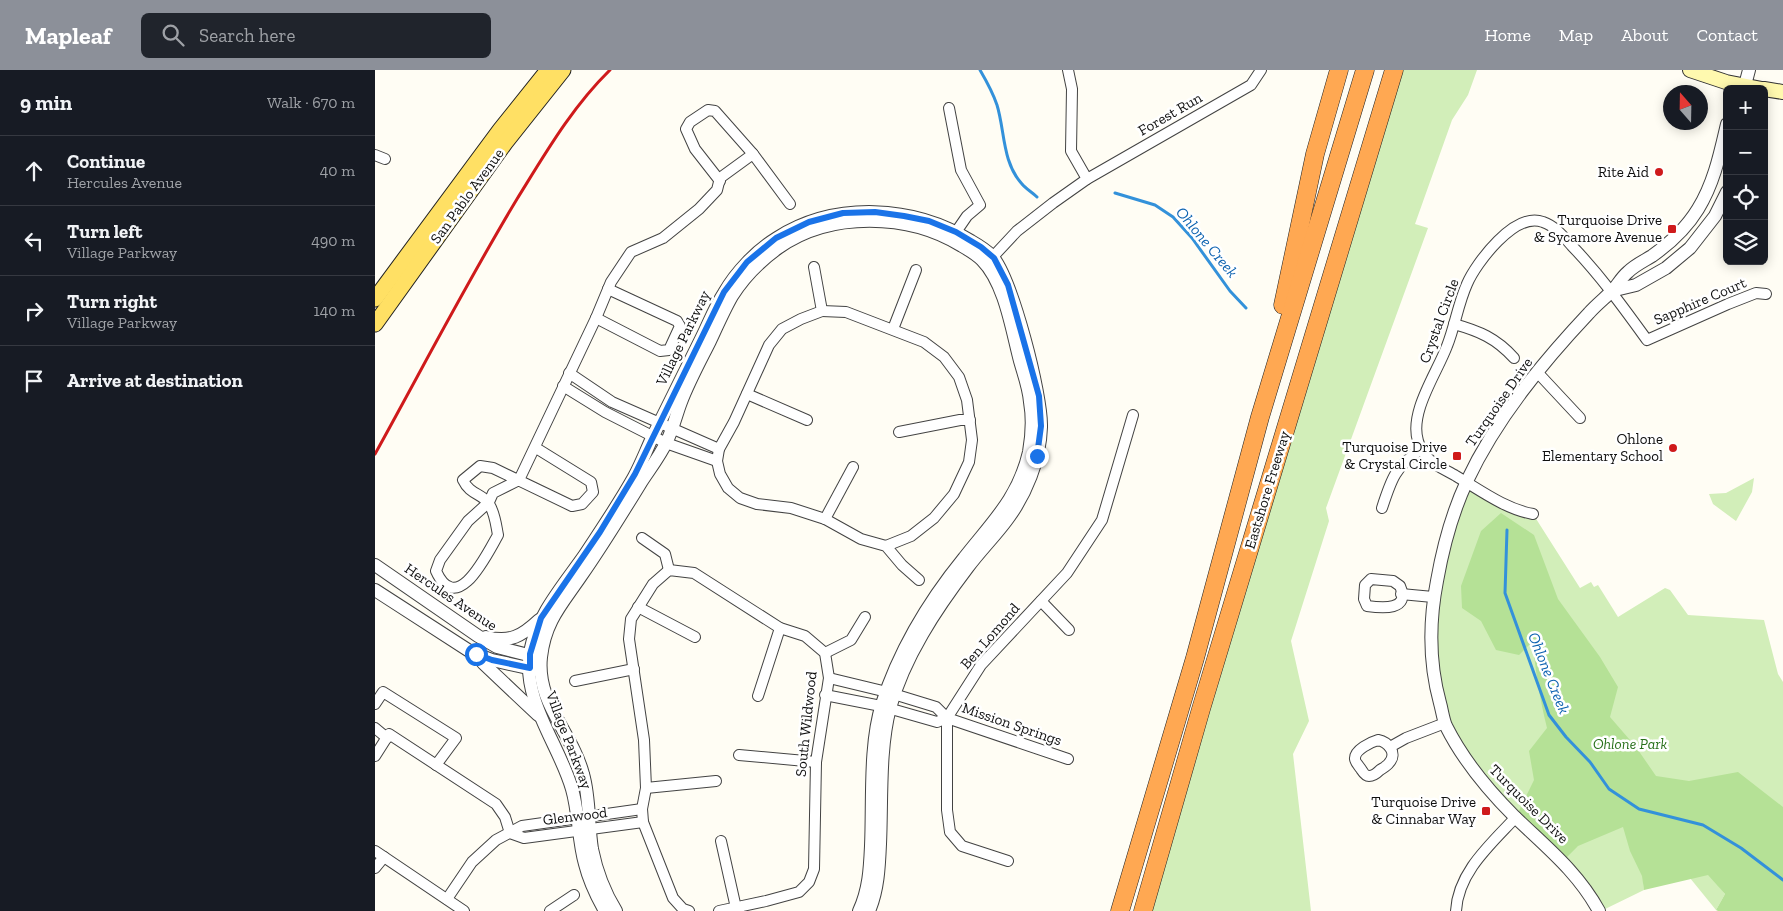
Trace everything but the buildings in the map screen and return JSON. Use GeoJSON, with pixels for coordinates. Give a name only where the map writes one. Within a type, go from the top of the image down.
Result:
{"type":"FeatureCollection","features":[{"type":"Feature","properties":{"kind":"highway"},"geometry":{"type":"LineString","coordinates":[[1260,417],[1315,154],[1339,70]]}},
{"type":"Feature","properties":{"kind":"highway","name":"Eastshore Freeway"},"geometry":{"type":"LineString","coordinates":[[1120,911],[1195,658],[1260,417],[1365,70]]}},
{"type":"Feature","properties":{"kind":"highway","name":"Eastshore Freeway"},"geometry":{"type":"LineString","coordinates":[[1143,911],[1201,709],[1394,70]]}},
{"type":"Feature","properties":{"kind":"main road","name":"San Pablo Avenue"},"geometry":{"type":"LineString","coordinates":[[375,299],[500,130],[548,70]]}},
{"type":"Feature","properties":{"kind":"main road","name":"San Pablo Avenue"},"geometry":{"type":"LineString","coordinates":[[375,324],[505,143],[563,70]]}},
{"type":"Feature","properties":{"kind":"main road"},"geometry":{"type":"LineString","coordinates":[[1690,70],[1738,85]]}},
{"type":"Feature","properties":{"kind":"main road"},"geometry":{"type":"LineString","coordinates":[[1768,90],[1783,92]]}},
{"type":"Feature","properties":{"kind":"street"},"geometry":{"type":"LineString","coordinates":[[1067,70],[1072,89],[1071,151],[1087,179]]}},
{"type":"Feature","properties":{"kind":"street","name":"Forest Run"},"geometry":{"type":"LineString","coordinates":[[990,261],[1017,232],[1087,179],[1251,85],[1261,70]]}},
{"type":"Feature","properties":{"kind":"street"},"geometry":{"type":"LineString","coordinates":[[1745,85],[1749,70]]}},
{"type":"Feature","properties":{"kind":"street"},"geometry":{"type":"LineString","coordinates":[[949,108],[961,170],[980,205],[967,216],[956,232]]}},
{"type":"Feature","properties":{"kind":"street"},"geometry":{"type":"LineString","coordinates":[[719,180],[695,149],[686,129],[690,122],[708,110],[715,111],[753,154],[790,204]]}},
{"type":"Feature","properties":{"kind":"street","name":"Turquoise Drive"},"geometry":{"type":"LineString","coordinates":[[1599,911],[1591,897],[1563,861],[1516,818],[1489,790],[1472,769],[1445,723],[1436,690],[1431,658],[1433,597],[1446,538],[1467,482],[1499,425],[1538,373],[1585,317],[1629,271],[1654,254],[1675,236],[1698,209],[1712,182],[1726,130]]}},
{"type":"Feature","properties":{"kind":"street"},"geometry":{"type":"LineString","coordinates":[[536,448],[591,482],[593,492],[583,504],[571,506],[519,480],[493,468],[480,466],[463,480],[467,488],[489,502],[495,517],[498,535],[467,583],[456,589],[450,588],[441,580],[436,571],[440,560],[468,521],[489,502],[493,493],[519,480],[536,448],[608,289],[631,252],[663,238],[699,209],[717,190],[720,178],[753,154]]}},
{"type":"Feature","properties":{"kind":"street"},"geometry":{"type":"LineString","coordinates":[[1611,291],[1636,285],[1666,268],[1691,248],[1715,216],[1723,200]]}},
{"type":"Feature","properties":{"kind":"street","name":"Village Parkway"},"geometry":{"type":"LineString","coordinates":[[605,911],[585,867],[584,776],[573,748],[550,709],[536,663],[549,622],[607,537],[666,443],[666,426],[724,292],[747,262],[776,238],[809,222],[843,213],[867,212],[929,221],[956,232],[981,247],[1008,285],[1039,396],[1041,426],[1037,456],[1027,488],[1009,518],[948,595],[907,664],[885,708],[875,743],[870,869],[865,899],[859,911]]}},
{"type":"Feature","properties":{"kind":"street","name":"Village Parkway"},"geometry":{"type":"LineString","coordinates":[[583,817],[561,759],[541,718],[533,695],[541,618],[600,532],[635,474],[653,435],[666,426],[681,400],[732,297],[753,269],[781,246],[812,230],[845,222],[875,221],[927,229],[952,240],[990,261]]}},
{"type":"Feature","properties":{"kind":"street","name":"Crystal Circle"},"geometry":{"type":"LineString","coordinates":[[1421,449],[1417,433],[1419,409],[1439,367],[1466,286],[1477,266],[1492,247],[1510,230],[1527,222],[1543,221],[1553,227],[1590,265],[1611,291]]}},
{"type":"Feature","properties":{"kind":"street"},"geometry":{"type":"LineString","coordinates":[[814,267],[823,311]]}},
{"type":"Feature","properties":{"kind":"street"},"geometry":{"type":"LineString","coordinates":[[893,329],[916,270]]}},
{"type":"Feature","properties":{"kind":"street"},"geometry":{"type":"LineString","coordinates":[[596,318],[659,351],[669,350],[680,326],[677,321],[608,289]]}},
{"type":"Feature","properties":{"kind":"street","name":"Sapphire Court"},"geometry":{"type":"LineString","coordinates":[[1611,291],[1647,340],[1756,293],[1766,294]]}},
{"type":"Feature","properties":{"kind":"street"},"geometry":{"type":"LineString","coordinates":[[886,546],[911,536],[934,518],[954,494],[969,462],[972,440],[967,400],[959,377],[945,356],[924,342],[846,312],[823,311],[801,319],[782,329],[769,345],[719,449],[717,461],[720,474],[728,488],[740,498],[757,504],[791,508],[825,519],[861,539],[886,546],[901,565],[919,580]]}},
{"type":"Feature","properties":{"kind":"street"},"geometry":{"type":"LineString","coordinates":[[1454,324],[1472,329],[1489,337],[1503,346],[1514,358]]}},
{"type":"Feature","properties":{"kind":"street"},"geometry":{"type":"LineString","coordinates":[[569,373],[612,402],[719,449]]}},
{"type":"Feature","properties":{"kind":"street"},"geometry":{"type":"LineString","coordinates":[[1538,373],[1580,418]]}},
{"type":"Feature","properties":{"kind":"street"},"geometry":{"type":"LineString","coordinates":[[563,386],[605,412],[666,443],[717,461]]}},
{"type":"Feature","properties":{"kind":"street"},"geometry":{"type":"LineString","coordinates":[[747,394],[807,420]]}},
{"type":"Feature","properties":{"kind":"street","name":"Ben Lomond"},"geometry":{"type":"LineString","coordinates":[[947,718],[981,665],[1067,573],[1102,520],[1133,414]]}},
{"type":"Feature","properties":{"kind":"street"},"geometry":{"type":"LineString","coordinates":[[899,432],[960,420],[970,420]]}},
{"type":"Feature","properties":{"kind":"street"},"geometry":{"type":"LineString","coordinates":[[1382,508],[1395,474],[1401,465],[1421,449],[1431,461],[1502,503],[1533,514]]}},
{"type":"Feature","properties":{"kind":"street"},"geometry":{"type":"LineString","coordinates":[[825,519],[853,467]]}},
{"type":"Feature","properties":{"kind":"street"},"geometry":{"type":"LineString","coordinates":[[642,538],[665,554],[669,570],[653,584],[638,607],[631,619],[629,638],[644,740],[645,788],[642,809],[643,822],[673,898],[683,909],[689,911]]}},
{"type":"Feature","properties":{"kind":"street","name":"Hercules Avenue"},"geometry":{"type":"LineString","coordinates":[[375,565],[478,636],[497,647],[536,663]]}},
{"type":"Feature","properties":{"kind":"street","name":"South Wildwood"},"geometry":{"type":"LineString","coordinates":[[669,570],[694,573],[780,628],[805,636],[825,653],[829,678],[816,762],[814,869],[809,882],[799,892],[737,909],[719,911]]}},
{"type":"Feature","properties":{"kind":"street"},"geometry":{"type":"LineString","coordinates":[[375,590],[476,654],[492,660],[536,663]]}},
{"type":"Feature","properties":{"kind":"street"},"geometry":{"type":"LineString","coordinates":[[1401,594],[1433,597]]}},
{"type":"Feature","properties":{"kind":"street"},"geometry":{"type":"LineString","coordinates":[[1041,601],[1069,630]]}},
{"type":"Feature","properties":{"kind":"street"},"geometry":{"type":"LineString","coordinates":[[638,607],[695,637]]}},
{"type":"Feature","properties":{"kind":"street"},"geometry":{"type":"LineString","coordinates":[[825,653],[851,640],[865,617]]}},
{"type":"Feature","properties":{"kind":"street"},"geometry":{"type":"LineString","coordinates":[[478,636],[509,639],[525,633],[541,618]]}},
{"type":"Feature","properties":{"kind":"street"},"geometry":{"type":"LineString","coordinates":[[758,696],[780,628]]}},
{"type":"Feature","properties":{"kind":"street"},"geometry":{"type":"LineString","coordinates":[[476,654],[484,664],[541,718]]}},
{"type":"Feature","properties":{"kind":"street"},"geometry":{"type":"LineString","coordinates":[[575,682],[634,669]]}},
{"type":"Feature","properties":{"kind":"street","name":"Mission Springs"},"geometry":{"type":"LineString","coordinates":[[829,678],[891,693],[936,707],[947,718],[1068,759]]}},
{"type":"Feature","properties":{"kind":"street"},"geometry":{"type":"LineString","coordinates":[[375,704],[383,692],[456,738],[436,765]]}},
{"type":"Feature","properties":{"kind":"street","name":"Mission Springs"},"geometry":{"type":"LineString","coordinates":[[825,695],[937,722],[947,718]]}},
{"type":"Feature","properties":{"kind":"street","name":"Village Parkway"},"geometry":{"type":"LineString","coordinates":[[869,911],[873,902],[879,870],[885,708]]}},
{"type":"Feature","properties":{"kind":"street"},"geometry":{"type":"LineString","coordinates":[[947,718],[947,810],[950,832],[963,846],[1008,861]]}},
{"type":"Feature","properties":{"kind":"street"},"geometry":{"type":"LineString","coordinates":[[1390,747],[1406,738],[1445,723]]}},
{"type":"Feature","properties":{"kind":"street"},"geometry":{"type":"LineString","coordinates":[[375,728],[387,738]]}},
{"type":"Feature","properties":{"kind":"street"},"geometry":{"type":"LineString","coordinates":[[375,756],[389,734],[496,804],[505,817],[510,833]]}},
{"type":"Feature","properties":{"kind":"street"},"geometry":{"type":"LineString","coordinates":[[739,755],[816,762]]}},
{"type":"Feature","properties":{"kind":"street"},"geometry":{"type":"LineString","coordinates":[[645,788],[715,781]]}},
{"type":"Feature","properties":{"kind":"street","name":"Glenwood"},"geometry":{"type":"LineString","coordinates":[[447,899],[473,862],[496,840],[522,826],[642,809]]}},
{"type":"Feature","properties":{"kind":"street"},"geometry":{"type":"LineString","coordinates":[[1456,911],[1461,889],[1473,865],[1516,818]]}},
{"type":"Feature","properties":{"kind":"street","name":"Glenwood"},"geometry":{"type":"LineString","coordinates":[[510,833],[525,838],[643,822]]}},
{"type":"Feature","properties":{"kind":"street","name":"Village Parkway"},"geometry":{"type":"LineString","coordinates":[[585,830],[597,867],[616,911]]}},
{"type":"Feature","properties":{"kind":"street"},"geometry":{"type":"LineString","coordinates":[[721,841],[737,909]]}},
{"type":"Feature","properties":{"kind":"street"},"geometry":{"type":"LineString","coordinates":[[375,868],[379,854],[464,911]]}},
{"type":"Feature","properties":{"kind":"street"},"geometry":{"type":"LineString","coordinates":[[550,911],[574,895]]}},
{"type":"Feature","properties":{"kind":"green space"},"geometry":{"type":"Polygon","coordinates":[[[1394,70],[1477,70],[1468,95],[1452,120],[1415,224],[1428,228],[1326,508],[1329,521],[1291,641],[1309,721],[1293,754],[1311,911],[1143,911],[1394,70]]]}},
{"type":"Feature","properties":{"kind":"green space"},"geometry":{"type":"Polygon","coordinates":[[[1754,478],[1752,492],[1736,521],[1713,504],[1709,494],[1726,493],[1754,478]]]}},
{"type":"Feature","properties":{"kind":"green space","name":"Ohlone Park"},"geometry":{"type":"Polygon","coordinates":[[[1466,482],[1533,514],[1580,588],[1591,582],[1594,587],[1598,585],[1618,617],[1665,588],[1670,590],[1688,615],[1764,620],[1778,674],[1783,682],[1783,820],[1643,876],[1644,890],[1601,911],[1516,817],[1445,723],[1431,627],[1466,482]]]}},
{"type":"Feature","properties":{"kind":"green space"},"geometry":{"type":"Polygon","coordinates":[[[1501,513],[1534,535],[1558,599],[1600,657],[1618,687],[1610,717],[1636,747],[1656,776],[1689,781],[1738,772],[1783,807],[1783,911],[1718,911],[1716,910],[1725,894],[1708,875],[1644,890],[1642,876],[1630,851],[1623,827],[1578,846],[1563,861],[1516,817],[1534,780],[1529,751],[1547,728],[1538,685],[1533,641],[1519,655],[1496,650],[1481,621],[1462,608],[1461,586],[1481,531],[1501,513]]]}},
{"type":"Feature","properties":{"kind":"green space"},"geometry":{"type":"Polygon","coordinates":[[[1709,874],[1725,894],[1716,910],[1690,878],[1709,874]]]}},
{"type":"Feature","properties":{"kind":"waterway","name":"Ohlone Creek"},"geometry":{"type":"LineString","coordinates":[[980,70],[997,105],[1007,156],[1011,166],[1022,184],[1037,197]]}},
{"type":"Feature","properties":{"kind":"waterway","name":"Ohlone Creek"},"geometry":{"type":"LineString","coordinates":[[1115,193],[1155,205],[1173,217],[1192,238],[1230,291],[1246,308]]}},
{"type":"Feature","properties":{"kind":"waterway","name":"Ohlone Creek"},"geometry":{"type":"LineString","coordinates":[[1507,530],[1505,593],[1549,715],[1566,737],[1590,762],[1609,789],[1639,809],[1703,825],[1741,848],[1783,880]]}},
{"type":"Feature","properties":{"kind":"railway"},"geometry":{"type":"LineString","coordinates":[[375,454],[498,230],[571,115],[610,70]]}},
{"type":"Feature","properties":{"kind":"place","name":"Rite Aid"},"geometry":{"type":"Point","coordinates":[1659,172]}},
{"type":"Feature","properties":{"kind":"place","name":"Turquoise Drive & Sycamore Avenue"},"geometry":{"type":"Point","coordinates":[1672,229]}},
{"type":"Feature","properties":{"kind":"place","name":"Ohlone Elementary School"},"geometry":{"type":"Point","coordinates":[1673,448]}},
{"type":"Feature","properties":{"kind":"place","name":"Turquoise Drive & Crystal Circle"},"geometry":{"type":"Point","coordinates":[1457,456]}},
{"type":"Feature","properties":{"kind":"place","name":"Turquoise Drive & Cinnabar Way"},"geometry":{"type":"Point","coordinates":[1486,811]}},
{"type":"Feature","properties":{"kind":"route"},"geometry":{"type":"LineString","coordinates":[[476,654],[492,660],[530,668],[530,654],[541,618],[600,532],[635,474],[724,292],[747,262],[776,238],[809,222],[843,213],[875,212],[904,216],[929,221],[956,232],[981,247],[994,258],[1008,285],[1039,396],[1041,426],[1037,456]]}}]}
